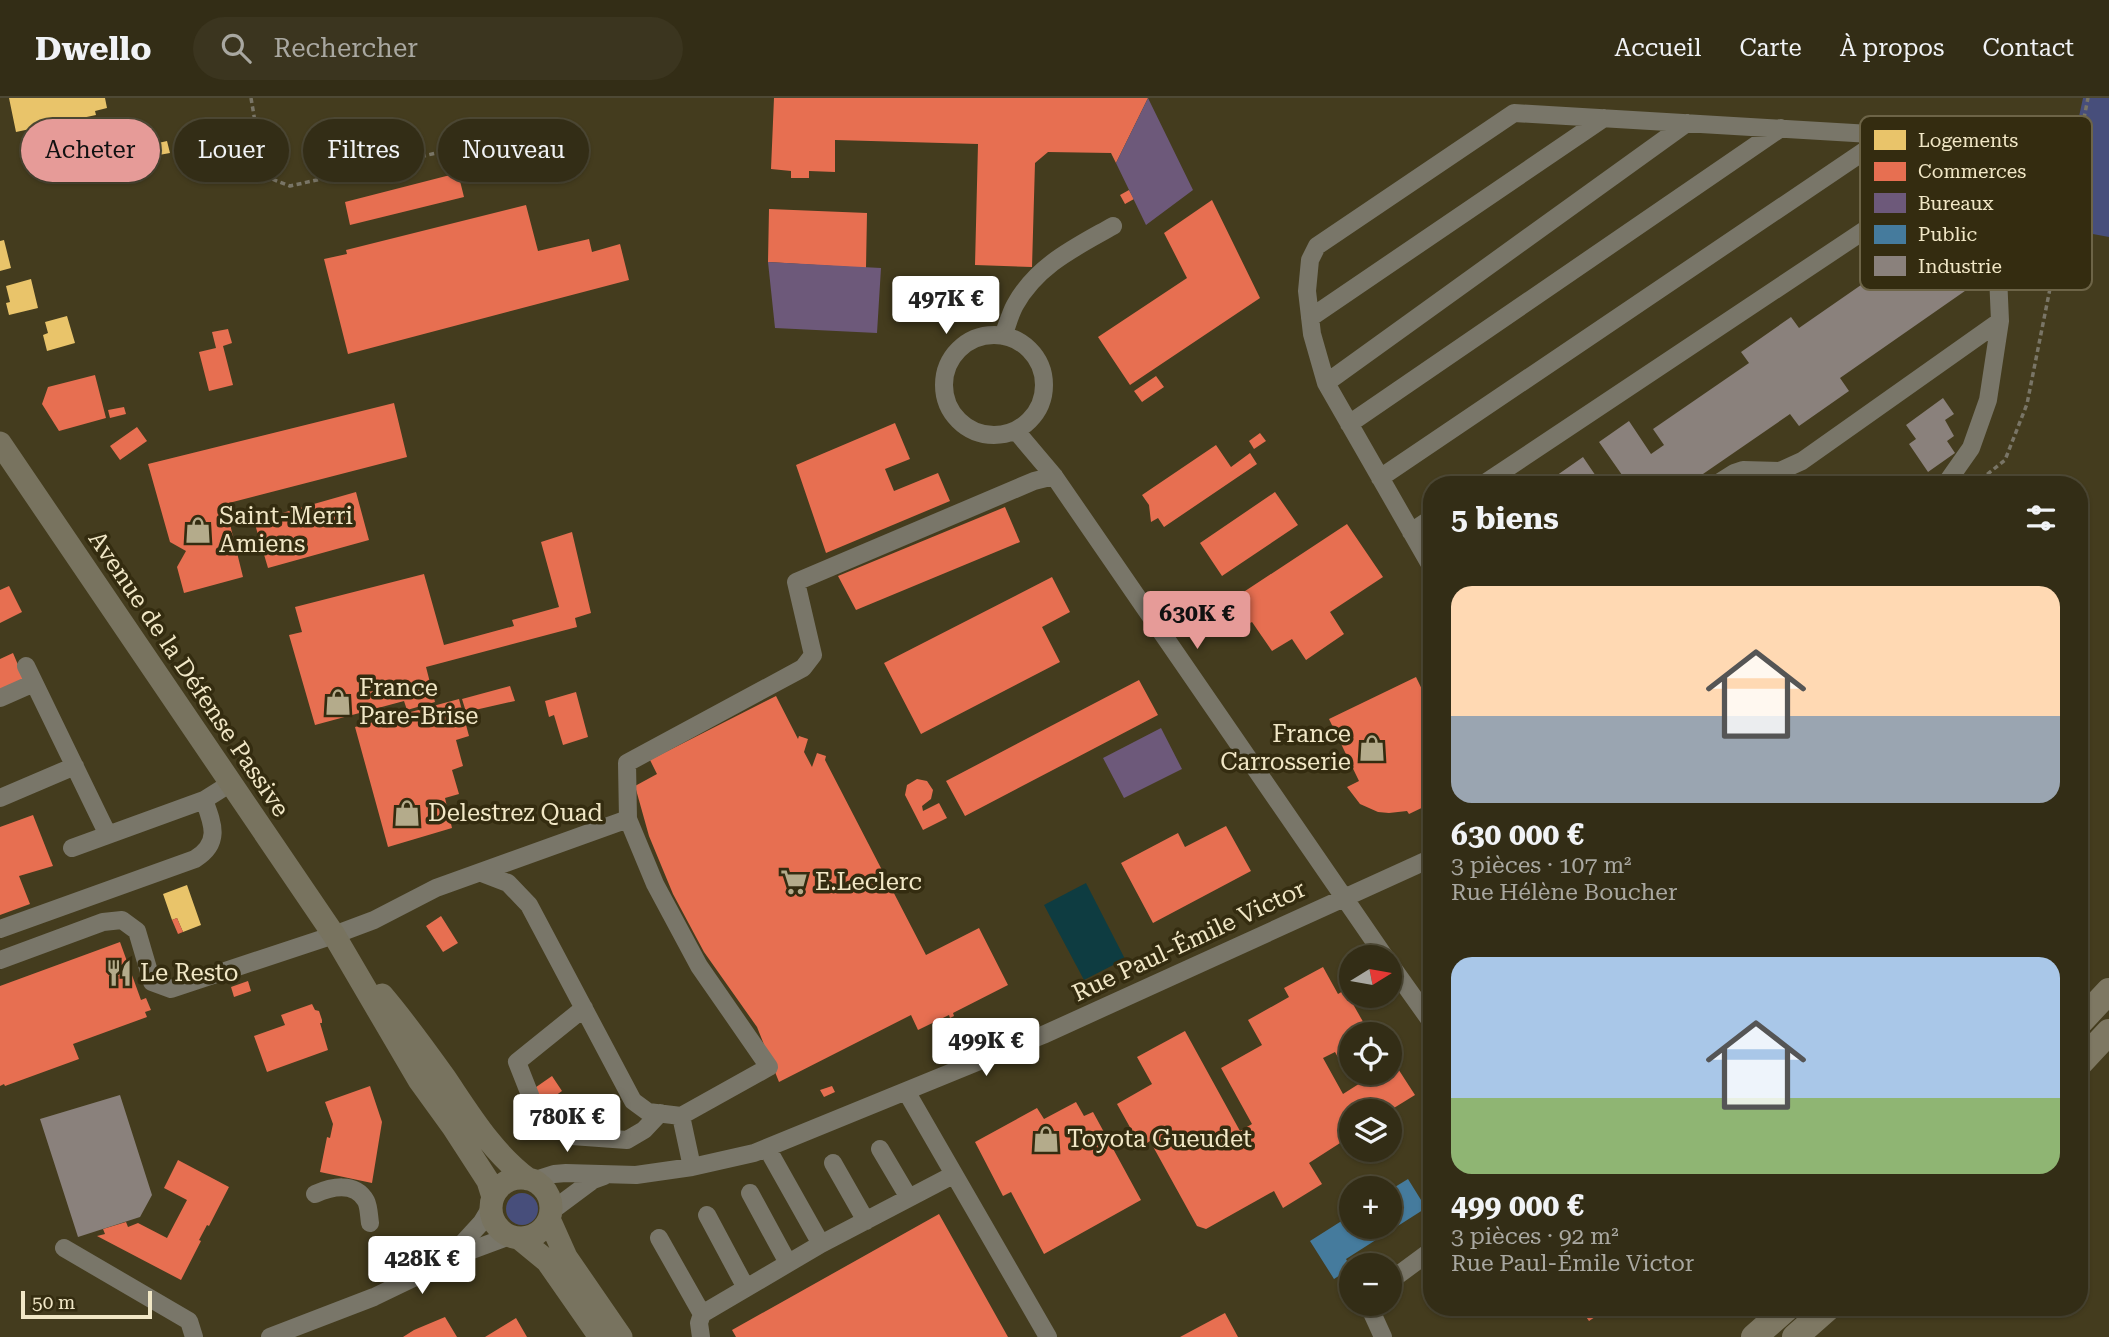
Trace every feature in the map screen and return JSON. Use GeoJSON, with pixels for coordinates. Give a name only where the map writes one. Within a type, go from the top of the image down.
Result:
{"type":"FeatureCollection","features":[{"type":"Feature","properties":{"kind":"highway"},"geometry":{"type":"LineString","coordinates":[[2088,1013],[2109,991]]}},
{"type":"Feature","properties":{"kind":"highway"},"geometry":{"type":"LineString","coordinates":[[2088,1054],[2109,1032]]}},
{"type":"Feature","properties":{"kind":"highway"},"geometry":{"type":"LineString","coordinates":[[1754,1337],[1778,1316]]}},
{"type":"Feature","properties":{"kind":"highway"},"geometry":{"type":"LineString","coordinates":[[1795,1337],[1819,1316]]}},
{"type":"Feature","properties":{"kind":"main road","name":"Avenue de la Défense Passive"},"geometry":{"type":"LineString","coordinates":[[0,443],[334,935],[419,1080],[488,1181],[492,1202]]}},
{"type":"Feature","properties":{"kind":"main road","name":"Avenue de la Défense Passive"},"geometry":{"type":"LineString","coordinates":[[334,935],[413,1033],[485,1137],[508,1164],[530,1180]]}},
{"type":"Feature","properties":{"kind":"main road"},"geometry":{"type":"LineString","coordinates":[[600,1337],[547,1261],[496,1225],[492,1202],[503,1184],[519,1178],[530,1180],[547,1193],[550,1216],[566,1257],[621,1337]]}},
{"type":"Feature","properties":{"kind":"main road"},"geometry":{"type":"LineString","coordinates":[[514,1237],[537,1234],[550,1216]]}},
{"type":"Feature","properties":{"kind":"street"},"geometry":{"type":"LineString","coordinates":[[1423,553],[1326,383],[1312,334],[1307,291],[1310,260],[1317,246],[1514,113],[1860,133]]}},
{"type":"Feature","properties":{"kind":"street"},"geometry":{"type":"LineString","coordinates":[[1310,318],[1604,118]]}},
{"type":"Feature","properties":{"kind":"street"},"geometry":{"type":"LineString","coordinates":[[1326,383],[1687,123]]}},
{"type":"Feature","properties":{"kind":"street"},"geometry":{"type":"LineString","coordinates":[[1349,424],[1781,128]]}},
{"type":"Feature","properties":{"kind":"street"},"geometry":{"type":"LineString","coordinates":[[1380,478],[1860,154]]}},
{"type":"Feature","properties":{"kind":"street"},"geometry":{"type":"LineString","coordinates":[[1003,336],[1016,305],[1028,286],[1058,256],[1114,226]]}},
{"type":"Feature","properties":{"kind":"street"},"geometry":{"type":"LineString","coordinates":[[1496,476],[1860,233]]}},
{"type":"Feature","properties":{"kind":"street"},"geometry":{"type":"LineString","coordinates":[[1951,476],[1971,448],[1988,400],[2000,321],[1999,290]]}},
{"type":"Feature","properties":{"kind":"street"},"geometry":{"type":"LineString","coordinates":[[1728,476],[1743,470],[1780,471],[1802,461],[2000,321]]}},
{"type":"Feature","properties":{"kind":"street"},"geometry":{"type":"LineString","coordinates":[[985,336],[1003,336],[1030,350],[1039,363],[1044,378],[1044,394],[1029,422],[1016,431],[1000,436],[983,435],[967,428],[954,416],[946,401],[944,384],[947,367],[956,352],[969,341],[985,336]]}},
{"type":"Feature","properties":{"kind":"street"},"geometry":{"type":"LineString","coordinates":[[1016,431],[1054,476],[1376,945]]}},
{"type":"Feature","properties":{"kind":"street"},"geometry":{"type":"LineString","coordinates":[[482,873],[508,883],[529,905],[633,1101],[648,1112],[681,1116],[769,1067],[699,966],[655,884],[628,819],[627,763],[803,668],[813,655],[796,583],[1034,481],[1054,476]]}},
{"type":"Feature","properties":{"kind":"street"},"geometry":{"type":"LineString","coordinates":[[1411,532],[1423,525]]}},
{"type":"Feature","properties":{"kind":"street"},"geometry":{"type":"LineString","coordinates":[[26,666],[108,835]]}},
{"type":"Feature","properties":{"kind":"street"},"geometry":{"type":"LineString","coordinates":[[0,698],[34,683]]}},
{"type":"Feature","properties":{"kind":"street"},"geometry":{"type":"LineString","coordinates":[[0,798],[75,766]]}},
{"type":"Feature","properties":{"kind":"street"},"geometry":{"type":"LineString","coordinates":[[72,848],[204,800],[231,783]]}},
{"type":"Feature","properties":{"kind":"street"},"geometry":{"type":"LineString","coordinates":[[0,929],[195,859],[206,852],[212,841],[211,818],[204,800]]}},
{"type":"Feature","properties":{"kind":"street"},"geometry":{"type":"LineString","coordinates":[[0,960],[103,922],[122,920],[137,931],[152,982],[171,989],[334,935],[374,920],[436,888],[628,819]]}},
{"type":"Feature","properties":{"kind":"street","name":"Rue Paul-Émile Victor"},"geometry":{"type":"LineString","coordinates":[[530,1180],[566,1173],[636,1175],[692,1167],[754,1153],[1043,1035],[1423,862]]}},
{"type":"Feature","properties":{"kind":"street"},"geometry":{"type":"LineString","coordinates":[[1402,981],[1423,1010]]}},
{"type":"Feature","properties":{"kind":"street"},"geometry":{"type":"LineString","coordinates":[[584,1008],[517,1062],[531,1100],[572,1136],[627,1140],[643,1130],[660,1113]]}},
{"type":"Feature","properties":{"kind":"street"},"geometry":{"type":"LineString","coordinates":[[906,1091],[1048,1337]]}},
{"type":"Feature","properties":{"kind":"street"},"geometry":{"type":"LineString","coordinates":[[681,1116],[692,1167]]}},
{"type":"Feature","properties":{"kind":"street"},"geometry":{"type":"LineString","coordinates":[[767,1148],[821,1244]]}},
{"type":"Feature","properties":{"kind":"street"},"geometry":{"type":"LineString","coordinates":[[880,1149],[909,1198]]}},
{"type":"Feature","properties":{"kind":"street"},"geometry":{"type":"LineString","coordinates":[[832,1163],[866,1221]]}},
{"type":"Feature","properties":{"kind":"street","name":"Rue Paul-Émile Victor"},"geometry":{"type":"LineString","coordinates":[[550,1216],[593,1180],[607,1175]]}},
{"type":"Feature","properties":{"kind":"street"},"geometry":{"type":"LineString","coordinates":[[701,1337],[699,1323],[702,1314],[821,1244],[953,1175]]}},
{"type":"Feature","properties":{"kind":"street"},"geometry":{"type":"LineString","coordinates":[[315,1194],[339,1186],[354,1190],[366,1200],[370,1223]]}},
{"type":"Feature","properties":{"kind":"street"},"geometry":{"type":"LineString","coordinates":[[750,1193],[788,1264]]}},
{"type":"Feature","properties":{"kind":"street"},"geometry":{"type":"LineString","coordinates":[[449,1258],[482,1223],[492,1202]]}},
{"type":"Feature","properties":{"kind":"street"},"geometry":{"type":"LineString","coordinates":[[707,1215],[746,1288]]}},
{"type":"Feature","properties":{"kind":"street"},"geometry":{"type":"LineString","coordinates":[[270,1337],[374,1297],[449,1258],[514,1237]]}},
{"type":"Feature","properties":{"kind":"street"},"geometry":{"type":"LineString","coordinates":[[659,1238],[702,1314]]}},
{"type":"Feature","properties":{"kind":"street"},"geometry":{"type":"LineString","coordinates":[[64,1248],[189,1321],[194,1337]]}},
{"type":"Feature","properties":{"kind":"street"},"geometry":{"type":"LineString","coordinates":[[1402,1272],[1423,1257]]}},
{"type":"Feature","properties":{"kind":"street"},"geometry":{"type":"LineString","coordinates":[[1373,1316],[1383,1337]]}},
{"type":"Feature","properties":{"kind":"path"},"geometry":{"type":"LineString","coordinates":[[251,98],[261,157],[272,179],[290,186],[438,153]]}},
{"type":"Feature","properties":{"kind":"path"},"geometry":{"type":"LineString","coordinates":[[2084,116],[2088,98]]}},
{"type":"Feature","properties":{"kind":"path"},"geometry":{"type":"LineString","coordinates":[[1985,476],[2005,460],[2027,404],[2050,290]]}},
{"type":"Feature","properties":{"kind":"shaded area"},"geometry":{"type":"Polygon","coordinates":[[[2083,98],[2109,98],[2109,237],[2092,234],[2092,116],[2079,116],[2083,98]]]}},
{"type":"Feature","properties":{"kind":"shaded area"},"geometry":{"type":"Polygon","coordinates":[[[1086,883],[1125,959],[1084,980],[1044,905],[1086,883]]]}},
{"type":"Feature","properties":{"kind":"shaded area"},"geometry":{"type":"Polygon","coordinates":[[[522,1193],[533,1198],[538,1209],[533,1220],[522,1225],[511,1220],[506,1209],[511,1198],[522,1193]]]}},
{"type":"Feature","properties":{"kind":"building: Logements"},"geometry":{"type":"Polygon","coordinates":[[[9,98],[105,98],[107,108],[95,111],[96,115],[77,119],[21,119],[21,131],[16,132],[9,98]]]}},
{"type":"Feature","properties":{"kind":"building: Logements"},"geometry":{"type":"Polygon","coordinates":[[[167,141],[170,153],[160,155],[160,143],[167,141]]]}},
{"type":"Feature","properties":{"kind":"building: Logements"},"geometry":{"type":"Polygon","coordinates":[[[4,240],[11,268],[0,271],[0,241],[4,240]]]}},
{"type":"Feature","properties":{"kind":"building: Logements"},"geometry":{"type":"Polygon","coordinates":[[[31,279],[38,308],[9,315],[6,303],[10,302],[6,286],[31,279]]]}},
{"type":"Feature","properties":{"kind":"building: Logements"},"geometry":{"type":"Polygon","coordinates":[[[67,316],[75,343],[47,351],[43,335],[48,333],[45,322],[67,316]]]}},
{"type":"Feature","properties":{"kind":"building: Logements"},"geometry":{"type":"Polygon","coordinates":[[[187,885],[201,925],[183,932],[177,918],[172,920],[163,894],[187,885]]]}},
{"type":"Feature","properties":{"kind":"building: Commerces"},"geometry":{"type":"Polygon","coordinates":[[[774,98],[1148,98],[1116,163],[1111,153],[1048,152],[1035,163],[1032,267],[975,265],[978,144],[835,140],[835,172],[809,171],[809,178],[791,178],[791,171],[771,169],[774,98]]]}},
{"type":"Feature","properties":{"kind":"building: Commerces"},"geometry":{"type":"Polygon","coordinates":[[[438,178],[438,182],[460,182],[464,197],[350,225],[345,202],[438,178]]]}},
{"type":"Feature","properties":{"kind":"building: Commerces"},"geometry":{"type":"Polygon","coordinates":[[[1129,190],[1134,199],[1125,204],[1120,195],[1129,190]]]}},
{"type":"Feature","properties":{"kind":"building: Commerces"},"geometry":{"type":"Polygon","coordinates":[[[1212,200],[1260,298],[1130,385],[1098,337],[1187,278],[1164,233],[1212,200]]]}},
{"type":"Feature","properties":{"kind":"building: Commerces"},"geometry":{"type":"Polygon","coordinates":[[[526,205],[538,251],[589,239],[592,252],[620,244],[629,280],[348,354],[324,259],[347,254],[346,250],[526,205]]]}},
{"type":"Feature","properties":{"kind":"building: Commerces"},"geometry":{"type":"Polygon","coordinates":[[[769,209],[867,213],[866,268],[768,262],[769,209]]]}},
{"type":"Feature","properties":{"kind":"building: Commerces"},"geometry":{"type":"Polygon","coordinates":[[[228,329],[232,343],[223,346],[233,385],[209,391],[199,352],[216,348],[212,332],[228,329]]]}},
{"type":"Feature","properties":{"kind":"building: Commerces"},"geometry":{"type":"Polygon","coordinates":[[[95,375],[106,418],[59,431],[42,404],[48,387],[95,375]]]}},
{"type":"Feature","properties":{"kind":"building: Commerces"},"geometry":{"type":"Polygon","coordinates":[[[1156,376],[1164,387],[1142,402],[1134,391],[1156,376]]]}},
{"type":"Feature","properties":{"kind":"building: Commerces"},"geometry":{"type":"Polygon","coordinates":[[[394,403],[407,457],[225,504],[243,577],[184,593],[177,567],[186,551],[170,542],[148,464],[394,403]]]}},
{"type":"Feature","properties":{"kind":"building: Commerces"},"geometry":{"type":"Polygon","coordinates":[[[124,407],[126,414],[110,418],[108,410],[124,407]]]}},
{"type":"Feature","properties":{"kind":"building: Commerces"},"geometry":{"type":"Polygon","coordinates":[[[895,423],[910,459],[885,469],[894,491],[938,473],[950,501],[826,553],[796,465],[895,423]]]}},
{"type":"Feature","properties":{"kind":"building: Commerces"},"geometry":{"type":"Polygon","coordinates":[[[137,427],[147,441],[120,460],[110,446],[137,427]]]}},
{"type":"Feature","properties":{"kind":"building: Commerces"},"geometry":{"type":"Polygon","coordinates":[[[1260,433],[1266,441],[1254,449],[1249,441],[1260,433]]]}},
{"type":"Feature","properties":{"kind":"building: Commerces"},"geometry":{"type":"Polygon","coordinates":[[[1216,445],[1231,467],[1250,453],[1257,464],[1164,527],[1158,518],[1151,522],[1149,505],[1142,495],[1216,445]]]}},
{"type":"Feature","properties":{"kind":"building: Commerces"},"geometry":{"type":"Polygon","coordinates":[[[356,492],[369,540],[268,568],[254,521],[356,492]]]}},
{"type":"Feature","properties":{"kind":"building: Commerces"},"geometry":{"type":"Polygon","coordinates":[[[1275,492],[1298,525],[1222,576],[1200,543],[1275,492]]]}},
{"type":"Feature","properties":{"kind":"building: Commerces"},"geometry":{"type":"Polygon","coordinates":[[[1005,507],[1020,542],[856,610],[838,576],[1005,507]]]}},
{"type":"Feature","properties":{"kind":"building: Commerces"},"geometry":{"type":"Polygon","coordinates":[[[1347,524],[1383,577],[1330,612],[1344,634],[1306,660],[1292,639],[1272,651],[1252,622],[1248,624],[1241,614],[1245,611],[1236,597],[1347,524]]]}},
{"type":"Feature","properties":{"kind":"building: Commerces"},"geometry":{"type":"Polygon","coordinates":[[[572,532],[591,613],[575,618],[577,627],[426,667],[435,702],[407,710],[404,701],[315,725],[289,635],[302,632],[295,607],[424,574],[444,645],[514,626],[512,620],[559,607],[541,542],[572,532]]]}},
{"type":"Feature","properties":{"kind":"building: Commerces"},"geometry":{"type":"Polygon","coordinates":[[[1052,577],[1070,612],[1042,627],[1060,662],[921,734],[884,663],[1052,577]]]}},
{"type":"Feature","properties":{"kind":"building: Commerces"},"geometry":{"type":"Polygon","coordinates":[[[9,586],[22,612],[0,623],[0,590],[9,586]]]}},
{"type":"Feature","properties":{"kind":"building: Commerces"},"geometry":{"type":"Polygon","coordinates":[[[13,653],[24,679],[0,690],[0,659],[13,653]]]}},
{"type":"Feature","properties":{"kind":"building: Commerces"},"geometry":{"type":"Polygon","coordinates":[[[1416,677],[1423,691],[1423,807],[1409,814],[1407,811],[1389,813],[1378,812],[1360,804],[1347,787],[1359,781],[1329,719],[1416,677]]]}},
{"type":"Feature","properties":{"kind":"building: Commerces"},"geometry":{"type":"Polygon","coordinates":[[[1139,680],[1158,715],[965,816],[946,781],[1139,680]]]}},
{"type":"Feature","properties":{"kind":"building: Commerces"},"geometry":{"type":"Polygon","coordinates":[[[510,686],[515,701],[466,712],[462,699],[510,686]]]}},
{"type":"Feature","properties":{"kind":"building: Commerces"},"geometry":{"type":"Polygon","coordinates":[[[576,692],[588,737],[563,745],[554,715],[549,717],[545,701],[576,692]]]}},
{"type":"Feature","properties":{"kind":"building: Commerces"},"geometry":{"type":"Polygon","coordinates":[[[776,696],[798,739],[799,736],[808,739],[804,752],[812,767],[817,753],[826,756],[825,760],[926,955],[979,928],[1008,985],[953,1013],[954,1016],[950,1018],[949,1015],[918,1030],[911,1015],[779,1082],[757,1027],[704,952],[673,894],[649,836],[635,786],[657,774],[650,760],[776,696]]]}},
{"type":"Feature","properties":{"kind":"building: Commerces"},"geometry":{"type":"Polygon","coordinates":[[[459,699],[469,736],[456,740],[463,766],[452,770],[459,794],[445,798],[452,828],[388,847],[355,727],[459,699]]]}},
{"type":"Feature","properties":{"kind":"building: Commerces"},"geometry":{"type":"Polygon","coordinates":[[[917,779],[927,781],[933,790],[931,799],[922,806],[923,811],[939,803],[947,818],[923,830],[905,795],[907,785],[917,779]]]}},
{"type":"Feature","properties":{"kind":"building: Commerces"},"geometry":{"type":"Polygon","coordinates":[[[33,815],[53,866],[19,876],[30,904],[0,915],[0,827],[33,815]]]}},
{"type":"Feature","properties":{"kind":"building: Commerces"},"geometry":{"type":"Polygon","coordinates":[[[1226,826],[1251,871],[1153,923],[1121,863],[1178,833],[1185,847],[1226,826]]]}},
{"type":"Feature","properties":{"kind":"building: Commerces"},"geometry":{"type":"Polygon","coordinates":[[[441,916],[458,943],[443,952],[426,926],[441,916]]]}},
{"type":"Feature","properties":{"kind":"building: Commerces"},"geometry":{"type":"Polygon","coordinates":[[[177,918],[183,932],[178,934],[172,920],[177,918]]]}},
{"type":"Feature","properties":{"kind":"building: Commerces"},"geometry":{"type":"Polygon","coordinates":[[[120,942],[141,1000],[146,998],[151,1010],[145,1012],[147,1017],[73,1044],[79,1059],[0,1086],[0,986],[120,942]]]}},
{"type":"Feature","properties":{"kind":"building: Commerces"},"geometry":{"type":"Polygon","coordinates":[[[1323,967],[1339,993],[1339,1008],[1355,1008],[1363,1022],[1339,1022],[1339,1059],[1335,1052],[1323,1058],[1343,1094],[1357,1085],[1402,1085],[1402,1075],[1415,1095],[1402,1103],[1402,1099],[1339,1099],[1339,1144],[1309,1163],[1322,1184],[1283,1208],[1274,1191],[1206,1229],[1197,1226],[1150,1141],[1141,1147],[1117,1104],[1152,1084],[1137,1057],[1185,1031],[1240,1131],[1252,1124],[1221,1068],[1262,1045],[1248,1020],[1289,997],[1284,988],[1323,967]]]}},
{"type":"Feature","properties":{"kind":"building: Commerces"},"geometry":{"type":"Polygon","coordinates":[[[248,981],[251,991],[234,997],[231,987],[248,981]]]}},
{"type":"Feature","properties":{"kind":"building: Commerces"},"geometry":{"type":"Polygon","coordinates":[[[312,1004],[315,1010],[319,1011],[328,1050],[267,1072],[254,1036],[285,1025],[281,1015],[312,1004]]]}},
{"type":"Feature","properties":{"kind":"building: Commerces"},"geometry":{"type":"Polygon","coordinates":[[[552,1076],[562,1091],[527,1116],[516,1101],[552,1076]]]}},
{"type":"Feature","properties":{"kind":"building: Commerces"},"geometry":{"type":"Polygon","coordinates":[[[370,1086],[382,1122],[372,1183],[320,1172],[327,1137],[330,1138],[333,1124],[325,1102],[370,1086]]]}},
{"type":"Feature","properties":{"kind":"building: Commerces"},"geometry":{"type":"Polygon","coordinates":[[[832,1086],[835,1092],[824,1097],[820,1090],[832,1086]]]}},
{"type":"Feature","properties":{"kind":"building: Commerces"},"geometry":{"type":"Polygon","coordinates":[[[1076,1102],[1084,1116],[1093,1112],[1141,1200],[1044,1254],[1011,1192],[1003,1196],[975,1142],[1037,1108],[1044,1119],[1076,1102]]]}},
{"type":"Feature","properties":{"kind":"building: Commerces"},"geometry":{"type":"Polygon","coordinates":[[[178,1160],[229,1187],[199,1240],[201,1241],[181,1280],[97,1236],[105,1234],[103,1229],[126,1222],[128,1227],[138,1223],[167,1238],[187,1200],[164,1188],[178,1160]]]}},
{"type":"Feature","properties":{"kind":"building: Commerces"},"geometry":{"type":"Polygon","coordinates":[[[939,1214],[1008,1337],[736,1337],[732,1330],[939,1214]]]}},
{"type":"Feature","properties":{"kind":"building: Commerces"},"geometry":{"type":"Polygon","coordinates":[[[1225,1313],[1238,1337],[1180,1337],[1225,1313]]]}},
{"type":"Feature","properties":{"kind":"building: Commerces"},"geometry":{"type":"Polygon","coordinates":[[[445,1317],[457,1337],[403,1337],[414,1330],[445,1317]]]}},
{"type":"Feature","properties":{"kind":"building: Commerces"},"geometry":{"type":"Polygon","coordinates":[[[516,1318],[527,1337],[485,1337],[516,1318]]]}},
{"type":"Feature","properties":{"kind":"building: Bureaux"},"geometry":{"type":"Polygon","coordinates":[[[1148,98],[1193,190],[1146,225],[1116,163],[1148,98]]]}},
{"type":"Feature","properties":{"kind":"building: Bureaux"},"geometry":{"type":"Polygon","coordinates":[[[768,262],[881,268],[877,333],[775,328],[768,262]]]}},
{"type":"Feature","properties":{"kind":"building: Bureaux"},"geometry":{"type":"Polygon","coordinates":[[[1161,728],[1182,769],[1124,798],[1103,758],[1161,728]]]}},
{"type":"Feature","properties":{"kind":"building: Public"},"geometry":{"type":"Polygon","coordinates":[[[1408,1179],[1423,1203],[1423,1210],[1402,1223],[1402,1183],[1408,1179]]]}},
{"type":"Feature","properties":{"kind":"building: Public"},"geometry":{"type":"Polygon","coordinates":[[[1339,1223],[1339,1239],[1377,1239],[1355,1253],[1339,1253],[1339,1276],[1334,1279],[1310,1241],[1339,1223]]]}},
{"type":"Feature","properties":{"kind":"building: Industrie"},"geometry":{"type":"Polygon","coordinates":[[[1860,286],[1860,290],[1966,290],[1840,378],[1849,391],[1799,426],[1790,414],[1700,476],[1623,476],[1599,442],[1629,421],[1651,454],[1664,445],[1653,429],[1749,363],[1741,352],[1791,317],[1799,328],[1860,286]]]}},
{"type":"Feature","properties":{"kind":"building: Industrie"},"geometry":{"type":"Polygon","coordinates":[[[1943,398],[1954,414],[1945,420],[1954,436],[1947,441],[1955,453],[1928,472],[1909,444],[1916,439],[1906,425],[1943,398]]]}},
{"type":"Feature","properties":{"kind":"building: Industrie"},"geometry":{"type":"Polygon","coordinates":[[[1583,457],[1596,476],[1556,476],[1583,457]]]}},
{"type":"Feature","properties":{"kind":"building: Industrie"},"geometry":{"type":"Polygon","coordinates":[[[120,1095],[152,1195],[140,1217],[78,1237],[40,1119],[120,1095]]]}},
{"type":"Feature","properties":{"kind":"place","name":"Saint-Merri Amiens"},"geometry":{"type":"Point","coordinates":[198,530]}},
{"type":"Feature","properties":{"kind":"place","name":"France Pare-Brise"},"geometry":{"type":"Point","coordinates":[338,702]}},
{"type":"Feature","properties":{"kind":"place","name":"France Carrosserie"},"geometry":{"type":"Point","coordinates":[1372,748]}},
{"type":"Feature","properties":{"kind":"place","name":"Delestrez Quad"},"geometry":{"type":"Point","coordinates":[407,813]}},
{"type":"Feature","properties":{"kind":"place","name":"E.Leclerc"},"geometry":{"type":"Point","coordinates":[794,882]}},
{"type":"Feature","properties":{"kind":"place","name":"Le Resto"},"geometry":{"type":"Point","coordinates":[119,973]}},
{"type":"Feature","properties":{"kind":"place","name":"Toyota Gueudet"},"geometry":{"type":"Point","coordinates":[1046,1139]}}]}
